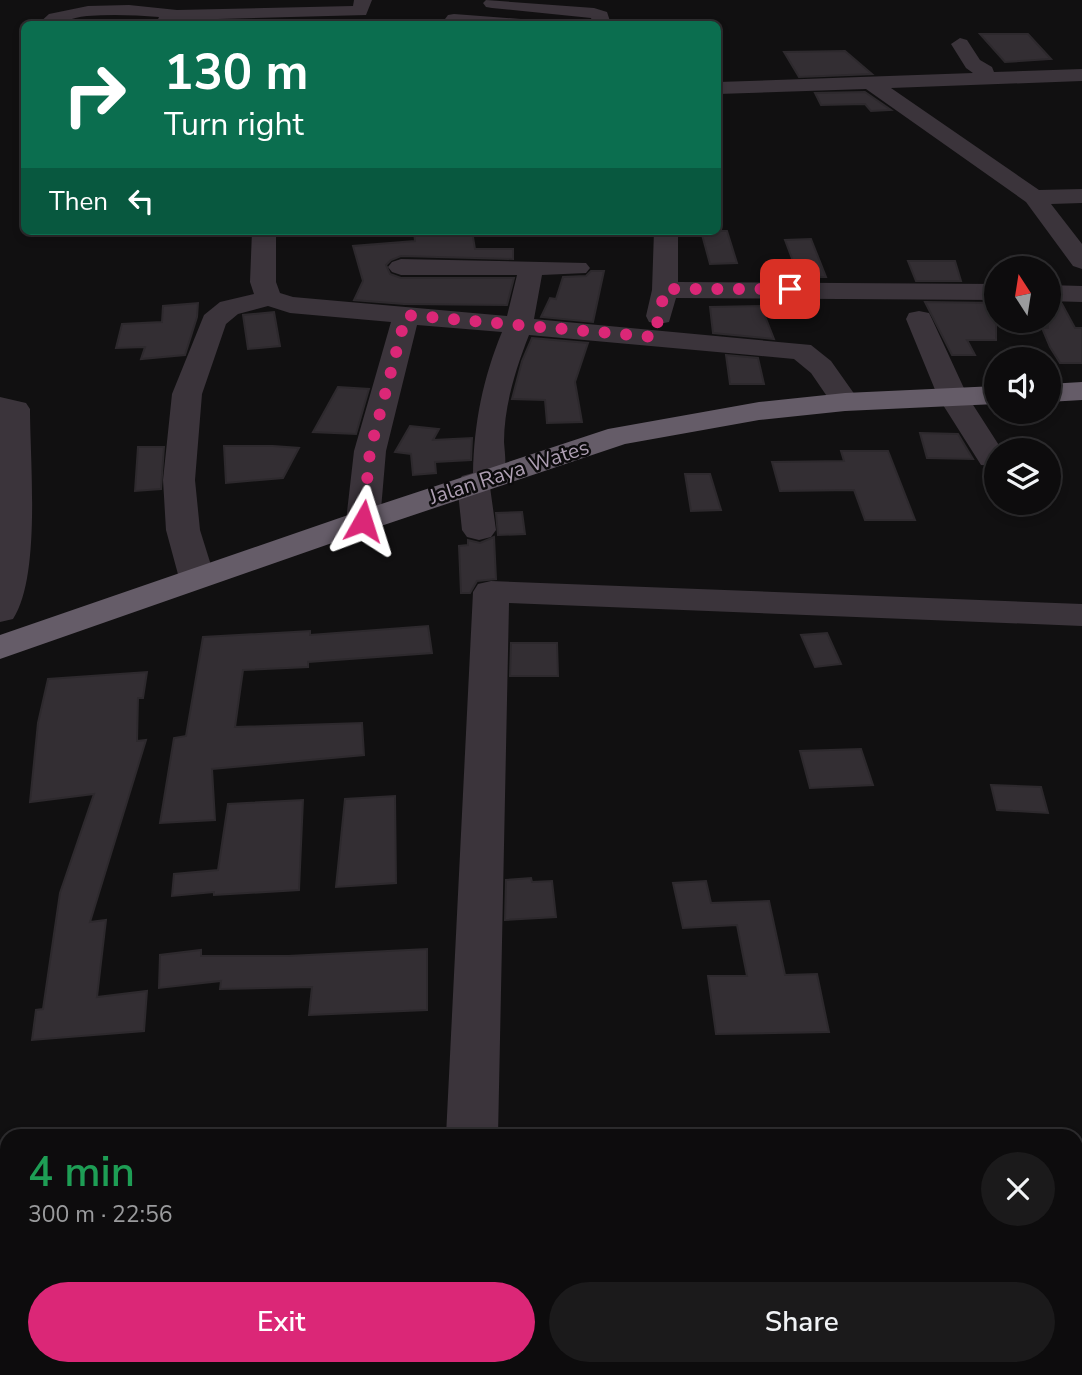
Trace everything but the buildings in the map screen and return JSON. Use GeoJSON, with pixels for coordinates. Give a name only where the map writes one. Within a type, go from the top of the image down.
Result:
{"type":"FeatureCollection","features":[{"type":"Feature","properties":{"kind":"highway"},"geometry":{"type":"LineString","coordinates":[[1061,392],[1082,391]]}},
{"type":"Feature","properties":{"kind":"highway","name":"Jalan Raya Wates"},"geometry":{"type":"LineString","coordinates":[[0,648],[363,521],[619,436],[759,411],[845,402],[984,396]]}},
{"type":"Feature","properties":{"kind":"street"},"geometry":{"type":"LineString","coordinates":[[52,21],[60,16],[91,12],[158,10],[171,20],[360,11],[363,0]]}},
{"type":"Feature","properties":{"kind":"street"},"geometry":{"type":"LineString","coordinates":[[492,4],[594,13],[601,16],[602,21]]}},
{"type":"Feature","properties":{"kind":"street"},"geometry":{"type":"LineString","coordinates":[[454,19],[483,21]]}},
{"type":"Feature","properties":{"kind":"street"},"geometry":{"type":"LineString","coordinates":[[953,69],[960,44]]}},
{"type":"Feature","properties":{"kind":"street"},"geometry":{"type":"LineString","coordinates":[[721,88],[867,81],[1010,63],[1028,77]]}},
{"type":"Feature","properties":{"kind":"street"},"geometry":{"type":"LineString","coordinates":[[953,69],[986,79],[1082,75]]}},
{"type":"Feature","properties":{"kind":"street"},"geometry":{"type":"LineString","coordinates":[[867,81],[1034,197],[1082,261]]}},
{"type":"Feature","properties":{"kind":"street"},"geometry":{"type":"LineString","coordinates":[[1034,197],[1082,196]]}},
{"type":"Feature","properties":{"kind":"street"},"geometry":{"type":"LineString","coordinates":[[264,235],[264,282],[269,298]]}},
{"type":"Feature","properties":{"kind":"street"},"geometry":{"type":"LineString","coordinates":[[654,337],[665,289],[666,235]]}},
{"type":"Feature","properties":{"kind":"street"},"geometry":{"type":"LineString","coordinates":[[363,521],[370,451],[396,315],[402,260],[531,268],[577,268]]}},
{"type":"Feature","properties":{"kind":"street"},"geometry":{"type":"LineString","coordinates":[[479,530],[481,481],[489,431],[502,367],[519,325],[531,268]]}},
{"type":"Feature","properties":{"kind":"street"},"geometry":{"type":"LineString","coordinates":[[665,289],[984,292]]}},
{"type":"Feature","properties":{"kind":"street"},"geometry":{"type":"LineString","coordinates":[[1061,293],[1082,294]]}},
{"type":"Feature","properties":{"kind":"street"},"geometry":{"type":"LineString","coordinates":[[197,578],[188,554],[180,509],[179,480],[187,394],[214,321],[229,309],[269,298],[290,305],[801,351],[823,367],[845,402]]}},
{"type":"Feature","properties":{"kind":"street"},"geometry":{"type":"LineString","coordinates":[[919,319],[953,397],[984,445]]}},
{"type":"Feature","properties":{"kind":"street"},"geometry":{"type":"LineString","coordinates":[[0,406],[15,409],[13,562],[1,605]]}},
{"type":"Feature","properties":{"kind":"street"},"geometry":{"type":"LineString","coordinates":[[472,1129],[491,592],[1082,615]]}},
{"type":"Feature","properties":{"kind":"route"},"geometry":{"type":"LineString","coordinates":[[363,521],[370,451],[406,315],[654,337],[665,289],[790,289]]}}]}
